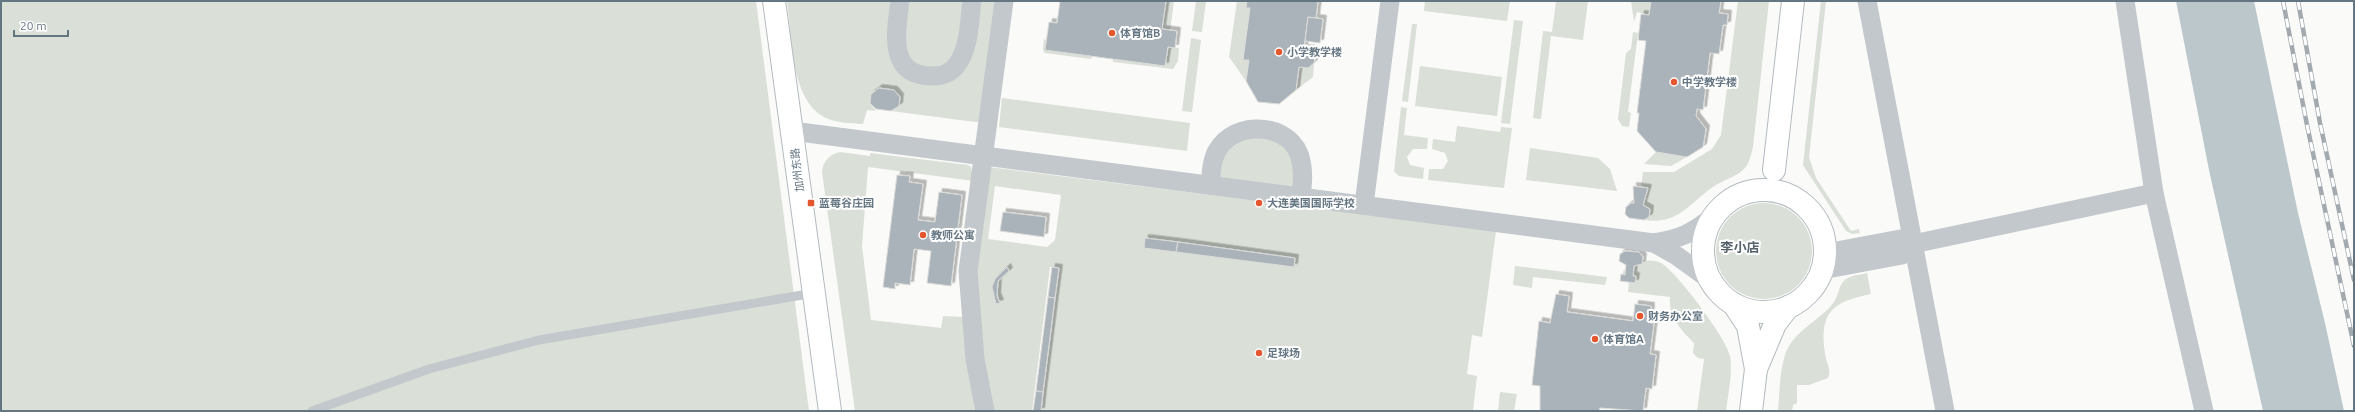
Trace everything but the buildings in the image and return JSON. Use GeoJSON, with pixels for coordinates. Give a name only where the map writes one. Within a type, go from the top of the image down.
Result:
{"type":"FeatureCollection","features":[{"type":"Feature","properties":{"kind":"street","name":"加州东路"},"geometry":{"type":"LineString","coordinates":[[774,1],[830,411]]}},
{"type":"Feature","properties":{"kind":"street"},"geometry":{"type":"LineString","coordinates":[[900,1],[895,42],[898,52],[908,69],[927,76],[946,74],[958,64],[966,45],[972,1]]}},
{"type":"Feature","properties":{"kind":"street"},"geometry":{"type":"LineString","coordinates":[[985,411],[975,359],[968,271],[1004,1]]}},
{"type":"Feature","properties":{"kind":"street"},"geometry":{"type":"LineString","coordinates":[[1364,205],[1390,1]]}},
{"type":"Feature","properties":{"kind":"street"},"geometry":{"type":"LineString","coordinates":[[792,131],[1654,243],[1679,239],[1695,231],[1733,197],[1748,191],[1774,170],[1793,1]]}},
{"type":"Feature","properties":{"kind":"street"},"geometry":{"type":"LineString","coordinates":[[1867,1],[1945,411]]}},
{"type":"Feature","properties":{"kind":"street"},"geometry":{"type":"LineString","coordinates":[[2125,1],[2154,193],[2204,411]]}},
{"type":"Feature","properties":{"kind":"street"},"geometry":{"type":"LineString","coordinates":[[1210,185],[1214,157],[1222,144],[1233,134],[1247,129],[1262,128],[1277,132],[1290,141],[1298,153],[1303,167],[1301,197]]}},
{"type":"Feature","properties":{"kind":"street"},"geometry":{"type":"LineString","coordinates":[[1735,306],[1755,312],[1775,312],[1795,304],[1810,291],[1824,262],[1823,232],[1814,214],[1798,199],[1774,170]]}},
{"type":"Feature","properties":{"kind":"street"},"geometry":{"type":"LineString","coordinates":[[1748,191],[1780,192],[1798,199]]}},
{"type":"Feature","properties":{"kind":"street"},"geometry":{"type":"LineString","coordinates":[[1824,262],[1900,239],[1913,244],[2154,193]]}},
{"type":"Feature","properties":{"kind":"street"},"geometry":{"type":"LineString","coordinates":[[1706,277],[1702,245],[1711,218]]}},
{"type":"Feature","properties":{"kind":"street"},"geometry":{"type":"LineString","coordinates":[[1654,243],[1677,256],[1706,277],[1720,293],[1735,306],[1748,326],[1756,369]]}},
{"type":"Feature","properties":{"kind":"street"},"geometry":{"type":"LineString","coordinates":[[1751,411],[1756,369],[1776,324],[1788,307]]}},
{"type":"Feature","properties":{"kind":"lane"},"geometry":{"type":"LineString","coordinates":[[312,411],[429,369],[539,340],[814,293]]}},
{"type":"Feature","properties":{"kind":"shaded area"},"geometry":{"type":"Polygon","coordinates":[[[1,1],[756,1],[809,411],[1,411],[1,1]]]}},
{"type":"Feature","properties":{"kind":"shaded area"},"geometry":{"type":"Polygon","coordinates":[[[787,1],[998,1],[983,123],[891,111],[899,106],[900,97],[894,90],[879,88],[871,94],[870,103],[876,111],[867,110],[863,124],[838,122],[824,117],[813,108],[805,96],[799,81],[792,48],[787,1]]]}},
{"type":"Feature","properties":{"kind":"shaded area"},"geometry":{"type":"Polygon","coordinates":[[[1166,1],[1174,1],[1170,31],[1162,29],[1166,1]]]}},
{"type":"Feature","properties":{"kind":"shaded area"},"geometry":{"type":"Polygon","coordinates":[[[1196,1],[1206,1],[1202,32],[1192,31],[1196,1]]]}},
{"type":"Feature","properties":{"kind":"shaded area"},"geometry":{"type":"Polygon","coordinates":[[[1237,1],[1247,1],[1246,8],[1250,8],[1243,60],[1249,60],[1246,81],[1229,57],[1237,1]]]}},
{"type":"Feature","properties":{"kind":"shaded area"},"geometry":{"type":"Polygon","coordinates":[[[1425,1],[1510,1],[1507,21],[1424,11],[1425,1]]]}},
{"type":"Feature","properties":{"kind":"shaded area"},"geometry":{"type":"Polygon","coordinates":[[[1556,1],[1588,1],[1583,40],[1551,36],[1541,119],[1533,118],[1543,31],[1552,32],[1556,1]]]}},
{"type":"Feature","properties":{"kind":"shaded area"},"geometry":{"type":"Polygon","coordinates":[[[1631,1],[1651,1],[1649,15],[1637,12],[1634,22],[1631,1]]]}},
{"type":"Feature","properties":{"kind":"shaded area"},"geometry":{"type":"Polygon","coordinates":[[[1738,1],[1769,1],[1753,147],[1749,160],[1742,171],[1707,191],[1676,215],[1657,221],[1644,220],[1649,217],[1650,209],[1643,205],[1648,188],[1641,187],[1643,172],[1674,172],[1712,149],[1721,135],[1738,1]]]}},
{"type":"Feature","properties":{"kind":"shaded area"},"geometry":{"type":"Polygon","coordinates":[[[1821,1],[1826,1],[1809,157],[1816,178],[1851,231],[1859,229],[1860,233],[1852,234],[1846,231],[1803,165],[1821,1]]]}},
{"type":"Feature","properties":{"kind":"shaded area"},"geometry":{"type":"Polygon","coordinates":[[[2176,1],[2254,1],[2298,213],[2325,323],[2344,411],[2263,411],[2209,170],[2176,1]]]}},
{"type":"Feature","properties":{"kind":"shaded area"},"geometry":{"type":"Polygon","coordinates":[[[1514,20],[1523,21],[1510,124],[1501,123],[1514,20]]]}},
{"type":"Feature","properties":{"kind":"shaded area"},"geometry":{"type":"Polygon","coordinates":[[[1412,24],[1417,24],[1408,102],[1402,101],[1412,24]]]}},
{"type":"Feature","properties":{"kind":"shaded area"},"geometry":{"type":"Polygon","coordinates":[[[1633,32],[1638,33],[1628,112],[1631,113],[1629,127],[1622,126],[1618,119],[1626,53],[1631,49],[1633,32]]]}},
{"type":"Feature","properties":{"kind":"shaded area"},"geometry":{"type":"Polygon","coordinates":[[[1191,38],[1201,40],[1192,112],[1182,111],[1191,38]]]}},
{"type":"Feature","properties":{"kind":"shaded area"},"geometry":{"type":"Polygon","coordinates":[[[1044,39],[1046,40],[1045,49],[1092,56],[1091,59],[1045,53],[1043,50],[1044,39]]]}},
{"type":"Feature","properties":{"kind":"shaded area"},"geometry":{"type":"Polygon","coordinates":[[[1168,47],[1179,48],[1178,61],[1173,69],[1113,62],[1113,59],[1165,65],[1168,47]]]}},
{"type":"Feature","properties":{"kind":"shaded area"},"geometry":{"type":"Polygon","coordinates":[[[1314,63],[1313,77],[1296,90],[1299,67],[1308,68],[1314,63]]]}},
{"type":"Feature","properties":{"kind":"shaded area"},"geometry":{"type":"Polygon","coordinates":[[[1420,66],[1502,77],[1497,116],[1415,106],[1420,66]]]}},
{"type":"Feature","properties":{"kind":"shaded area"},"geometry":{"type":"Polygon","coordinates":[[[1002,98],[1190,123],[1187,151],[999,127],[1002,98]]]}},
{"type":"Feature","properties":{"kind":"shaded area"},"geometry":{"type":"Polygon","coordinates":[[[1401,107],[1407,108],[1404,135],[1428,138],[1427,149],[1413,149],[1407,157],[1410,165],[1424,168],[1423,179],[1399,176],[1394,171],[1401,107]]]}},
{"type":"Feature","properties":{"kind":"shaded area"},"geometry":{"type":"Polygon","coordinates":[[[1457,126],[1500,132],[1501,127],[1512,128],[1504,188],[1428,180],[1429,169],[1443,169],[1448,161],[1445,153],[1432,149],[1433,139],[1455,142],[1457,126]]]}},
{"type":"Feature","properties":{"kind":"shaded area"},"geometry":{"type":"Polygon","coordinates":[[[1233,135],[1289,141],[1301,197],[1210,185],[1233,135]]]}},
{"type":"Feature","properties":{"kind":"shaded area"},"geometry":{"type":"Polygon","coordinates":[[[1530,148],[1598,158],[1610,169],[1617,191],[1526,180],[1530,148]]]}},
{"type":"Feature","properties":{"kind":"shaded area"},"geometry":{"type":"Polygon","coordinates":[[[840,152],[870,156],[870,153],[968,165],[971,167],[974,181],[868,167],[862,246],[871,320],[941,328],[943,316],[963,317],[978,411],[855,411],[822,172],[825,161],[833,154],[840,152]]]}},
{"type":"Feature","properties":{"kind":"shaded area"},"geometry":{"type":"Polygon","coordinates":[[[1656,152],[1687,157],[1671,166],[1644,164],[1656,152]]]}},
{"type":"Feature","properties":{"kind":"shaded area"},"geometry":{"type":"Polygon","coordinates":[[[989,167],[1496,231],[1482,337],[1472,335],[1467,374],[1477,376],[1473,411],[1041,411],[1059,268],[1050,267],[1032,411],[992,411],[988,395],[975,271],[989,167]],[[995,186],[988,239],[1047,247],[1055,240],[1061,195],[995,186]],[[1145,239],[1144,248],[1294,266],[1295,258],[1145,239]]]}},
{"type":"Feature","properties":{"kind":"shaded area"},"geometry":{"type":"Polygon","coordinates":[[[1764,203],[1782,206],[1798,217],[1809,233],[1812,251],[1809,269],[1798,285],[1782,296],[1764,299],[1746,296],[1730,285],[1719,269],[1716,251],[1719,233],[1730,217],[1746,206],[1764,203]]]}},
{"type":"Feature","properties":{"kind":"shaded area"},"geometry":{"type":"Polygon","coordinates":[[[1642,260],[1659,262],[1668,268],[1700,306],[1727,347],[1730,356],[1731,369],[1726,411],[1697,411],[1704,359],[1698,358],[1693,353],[1694,343],[1676,322],[1671,310],[1670,297],[1628,292],[1629,282],[1635,282],[1636,276],[1633,276],[1634,266],[1642,264],[1642,260]]]}},
{"type":"Feature","properties":{"kind":"shaded area"},"geometry":{"type":"Polygon","coordinates":[[[1515,266],[1607,277],[1605,285],[1533,277],[1532,288],[1513,285],[1515,266]]]}},
{"type":"Feature","properties":{"kind":"shaded area"},"geometry":{"type":"Polygon","coordinates":[[[1867,273],[1871,294],[1858,297],[1838,305],[1831,311],[1827,319],[1824,328],[1824,340],[1829,369],[1828,378],[1809,385],[1797,385],[1797,403],[1793,405],[1792,411],[1778,411],[1782,364],[1787,350],[1801,332],[1830,307],[1841,285],[1846,279],[1867,273]]]}},
{"type":"Feature","properties":{"kind":"shaded area"},"geometry":{"type":"Polygon","coordinates":[[[1500,392],[1517,394],[1514,411],[1498,411],[1500,392]]]}},
{"type":"Feature","properties":{"kind":"railway"},"geometry":{"type":"LineString","coordinates":[[2283,1],[2307,125],[2354,346]]}},
{"type":"Feature","properties":{"kind":"railway"},"geometry":{"type":"LineString","coordinates":[[2298,1],[2320,123],[2354,280]]}},
{"type":"Feature","properties":{"kind":"place","name":"体育馆B"},"geometry":{"type":"Point","coordinates":[1112,33]}},
{"type":"Feature","properties":{"kind":"place","name":"小学教学楼"},"geometry":{"type":"Point","coordinates":[1279,52]}},
{"type":"Feature","properties":{"kind":"place","name":"中学教学楼"},"geometry":{"type":"Point","coordinates":[1674,82]}},
{"type":"Feature","properties":{"kind":"place","name":"蓝莓谷庄园"},"geometry":{"type":"Point","coordinates":[811,203]}},
{"type":"Feature","properties":{"kind":"place","name":"大连美国国际学校"},"geometry":{"type":"Point","coordinates":[1259,203]}},
{"type":"Feature","properties":{"kind":"place","name":"教师公寓"},"geometry":{"type":"Point","coordinates":[923,235]}},
{"type":"Feature","properties":{"kind":"place","name":"财务办公室"},"geometry":{"type":"Point","coordinates":[1640,316]}},
{"type":"Feature","properties":{"kind":"place","name":"体育馆A"},"geometry":{"type":"Point","coordinates":[1595,339]}},
{"type":"Feature","properties":{"kind":"place","name":"足球场"},"geometry":{"type":"Point","coordinates":[1259,353]}},
{"type":"Feature","properties":{"kind":"district","name":"李小店"},"geometry":{"type":"Point","coordinates":[1740,247]}}]}
